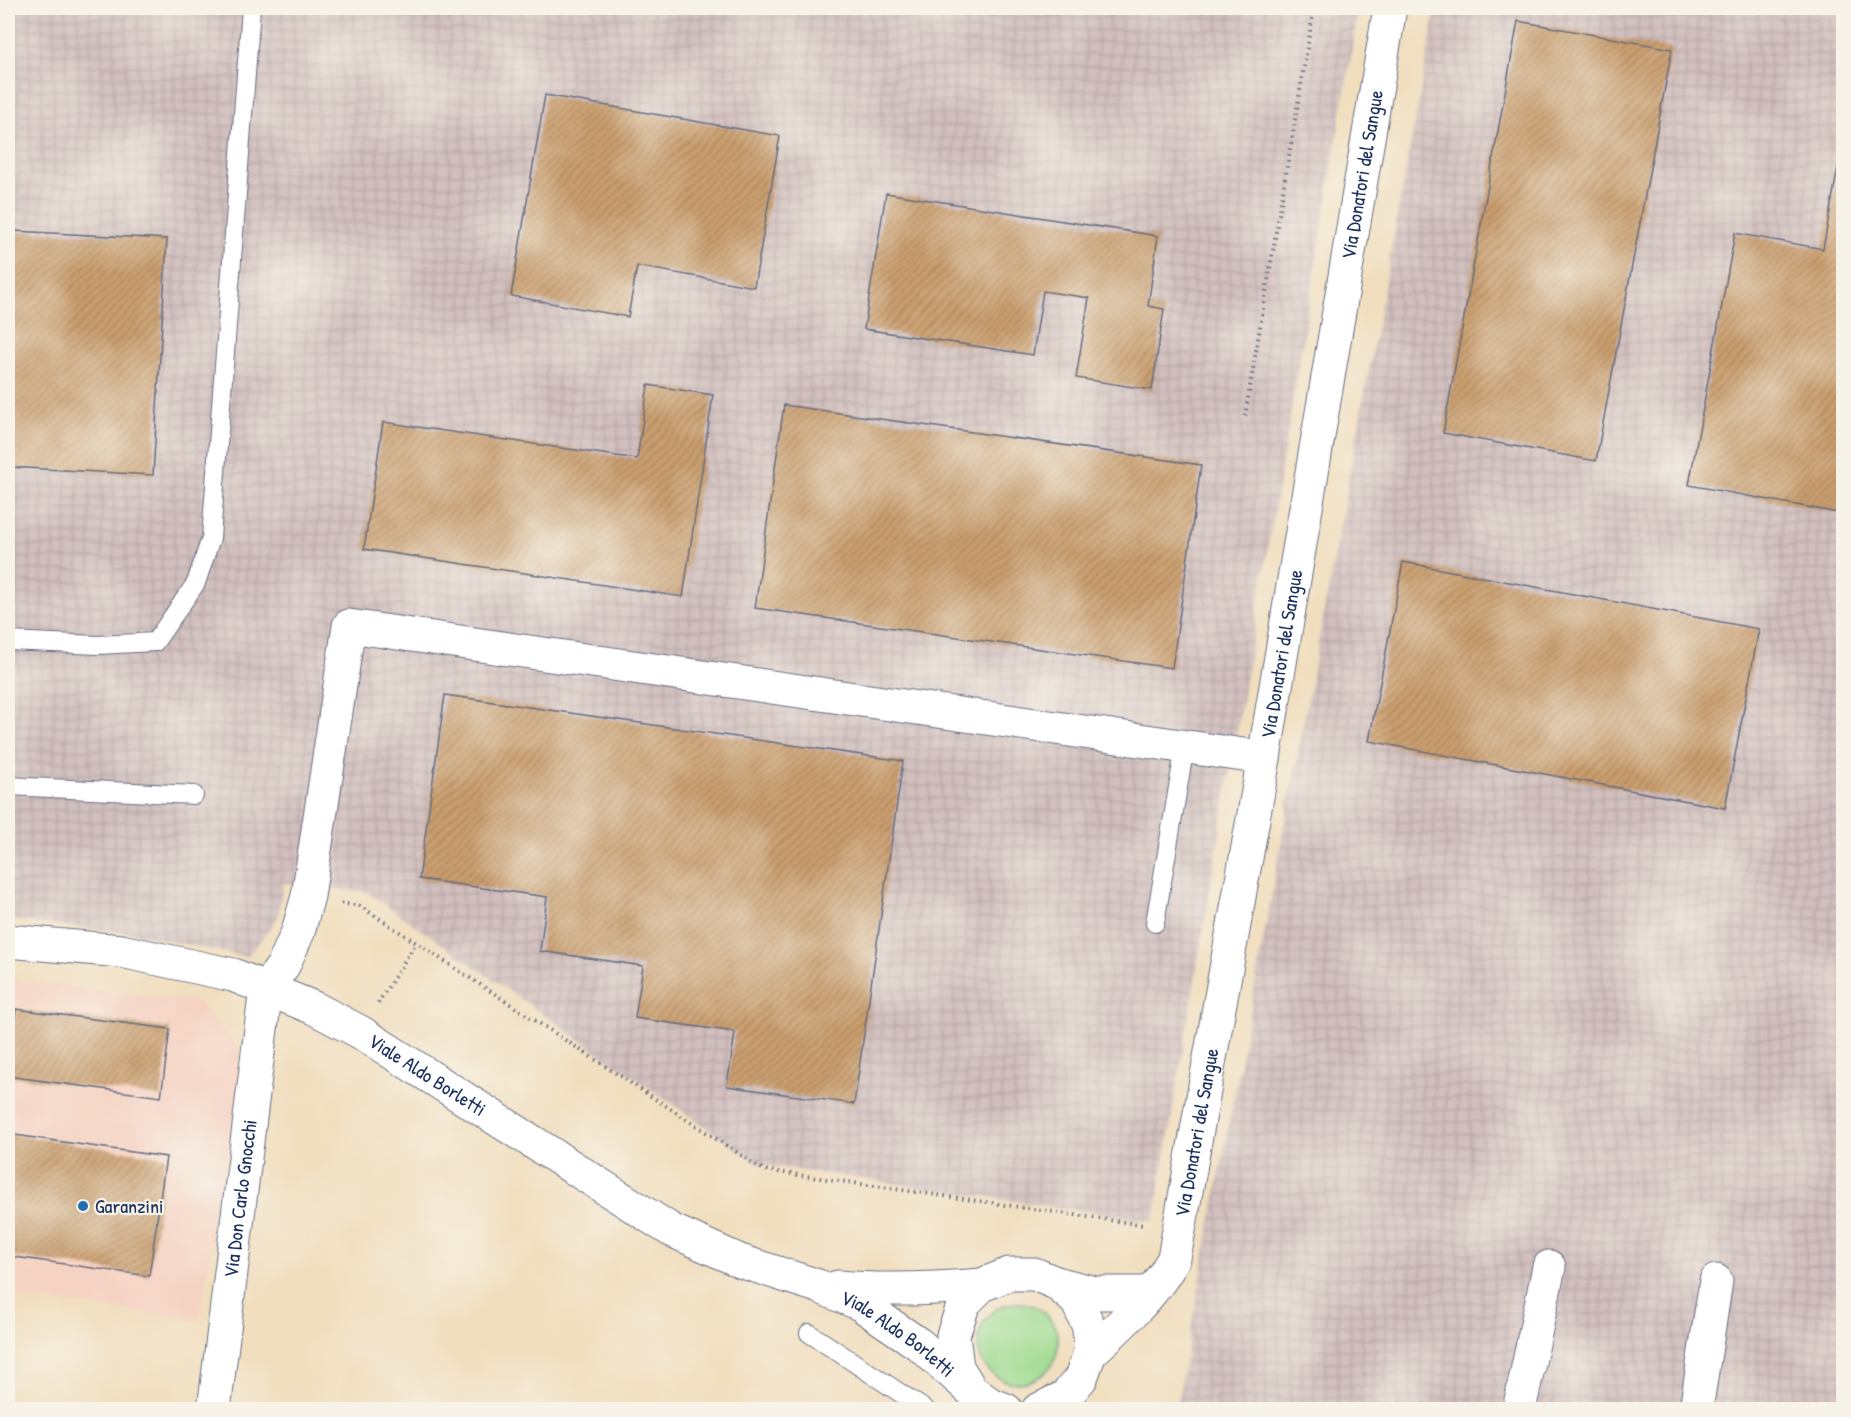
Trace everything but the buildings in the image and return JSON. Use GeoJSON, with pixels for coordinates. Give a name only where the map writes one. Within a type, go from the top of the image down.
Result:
{"type":"FeatureCollection","features":[{"type":"Feature","properties":{"kind":"street","name":"Via Donatori del Sangue"},"geometry":{"type":"LineString","coordinates":[[1038,1410],[1065,1397],[1085,1366],[1165,1276],[1174,1258],[1264,758],[1390,8]]}},
{"type":"Feature","properties":{"kind":"street"},"geometry":{"type":"LineString","coordinates":[[266,988],[283,966],[298,932],[308,896],[349,626],[1264,758]]}},
{"type":"Feature","properties":{"kind":"street","name":"Viale Aldo Borletti"},"geometry":{"type":"LineString","coordinates":[[8,941],[121,951],[233,975],[314,1008],[360,1032],[671,1230],[740,1261],[818,1286],[860,1304],[920,1345],[986,1403]]}},
{"type":"Feature","properties":{"kind":"street","name":"Via Don Carlo Gnocchi"},"geometry":{"type":"LineString","coordinates":[[214,1410],[266,988]]}},
{"type":"Feature","properties":{"kind":"street"},"geometry":{"type":"LineString","coordinates":[[1518,1410],[1549,1267]]}},
{"type":"Feature","properties":{"kind":"street"},"geometry":{"type":"LineString","coordinates":[[986,1403],[957,1367],[953,1335],[964,1303],[982,1285],[1009,1274],[1034,1274],[1095,1293],[1149,1293]]}},
{"type":"Feature","properties":{"kind":"street"},"geometry":{"type":"LineString","coordinates":[[1696,1410],[1716,1281]]}},
{"type":"Feature","properties":{"kind":"street"},"geometry":{"type":"LineString","coordinates":[[1056,1282],[1077,1301],[1089,1327],[1085,1366],[1090,1410]]}},
{"type":"Feature","properties":{"kind":"street","name":"Viale Aldo Borletti"},"geometry":{"type":"LineString","coordinates":[[818,1286],[930,1290],[982,1285]]}},
{"type":"Feature","properties":{"kind":"lane"},"geometry":{"type":"LineString","coordinates":[[8,641],[98,645],[155,642],[196,583],[211,538],[251,8]]}},
{"type":"Feature","properties":{"kind":"lane"},"geometry":{"type":"LineString","coordinates":[[1155,923],[1185,746]]}},
{"type":"Feature","properties":{"kind":"lane"},"geometry":{"type":"LineString","coordinates":[[8,786],[194,795]]}},
{"type":"Feature","properties":{"kind":"lane"},"geometry":{"type":"LineString","coordinates":[[809,1333],[926,1410]]}},
{"type":"Feature","properties":{"kind":"path"},"geometry":{"type":"LineString","coordinates":[[1245,416],[1314,8]]}},
{"type":"Feature","properties":{"kind":"path"},"geometry":{"type":"LineString","coordinates":[[308,896],[360,906],[764,1170],[1179,1230]]}},
{"type":"Feature","properties":{"kind":"path"},"geometry":{"type":"LineString","coordinates":[[360,1032],[416,943]]}},
{"type":"Feature","properties":{"kind":"shaded area"},"geometry":{"type":"Polygon","coordinates":[[[8,8],[1359,8],[1154,1221],[759,1164],[367,892],[283,883],[278,918],[247,957],[132,933],[8,920],[8,8]]]}},
{"type":"Feature","properties":{"kind":"shaded area"},"geometry":{"type":"Polygon","coordinates":[[[1436,8],[1843,8],[1843,1409],[1176,1410],[1436,8]]]}},
{"type":"Feature","properties":{"kind":"shaded area"},"geometry":{"type":"Polygon","coordinates":[[[8,979],[198,1002],[244,1055],[199,1320],[8,1295],[8,979]]]}},
{"type":"Feature","properties":{"kind":"green space"},"geometry":{"type":"Polygon","coordinates":[[[1010,1303],[1026,1303],[1047,1314],[1058,1335],[1058,1351],[1047,1372],[1026,1383],[1010,1383],[996,1377],[984,1365],[978,1351],[978,1335],[984,1321],[996,1309],[1010,1303]]]}},
{"type":"Feature","properties":{"kind":"place","name":"Garanzini"},"geometry":{"type":"Point","coordinates":[83,1206]}}]}
